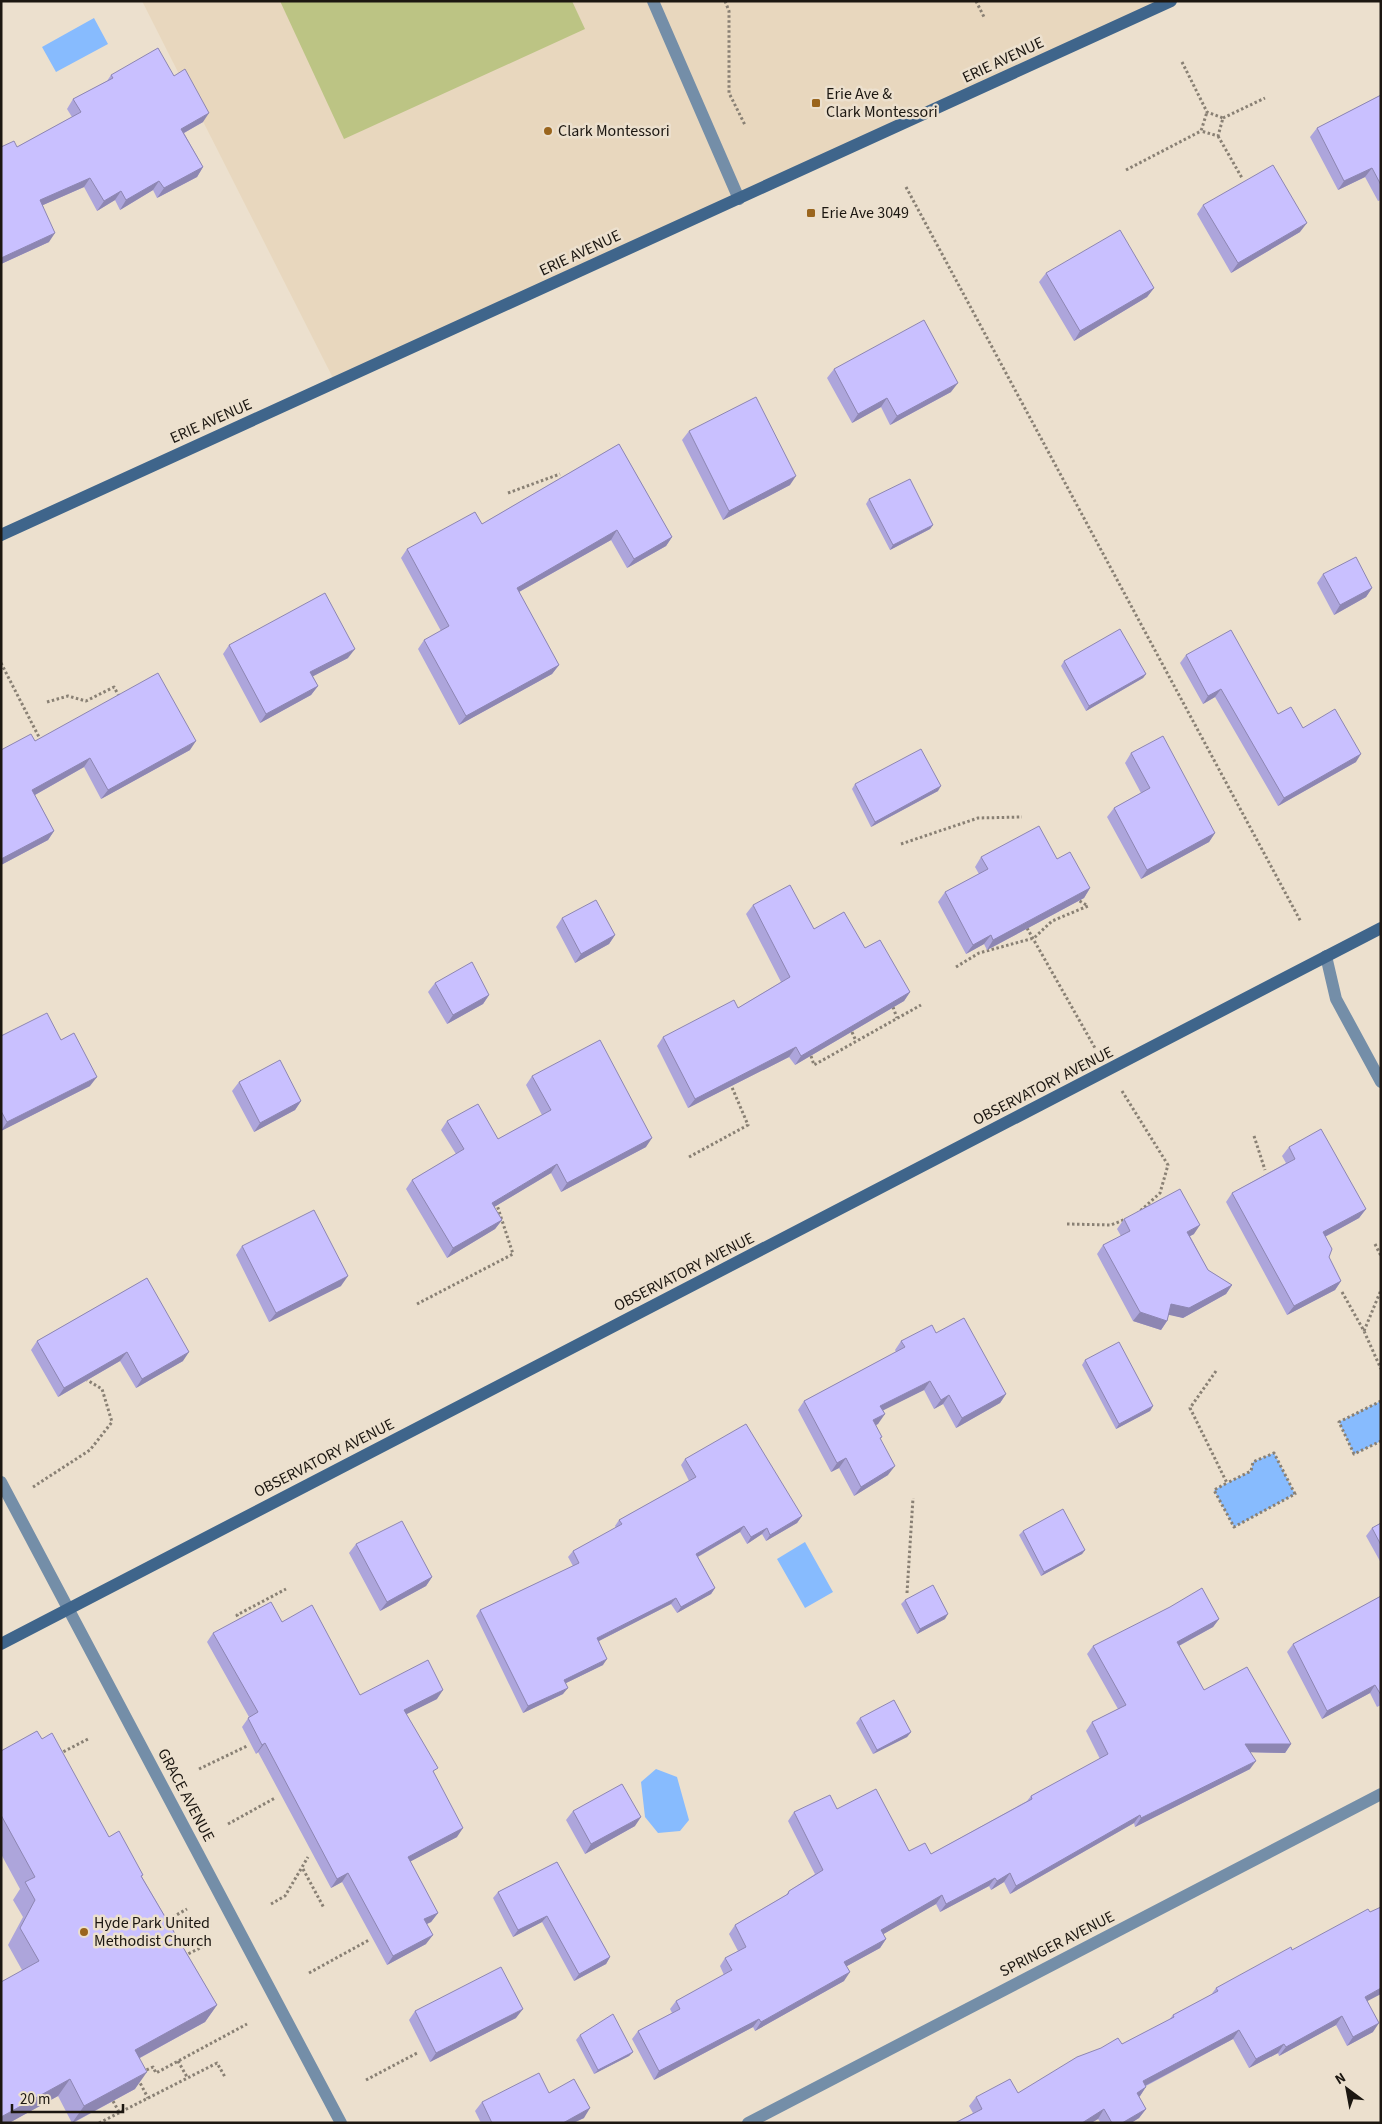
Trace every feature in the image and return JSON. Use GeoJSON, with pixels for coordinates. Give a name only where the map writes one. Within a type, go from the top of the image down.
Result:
{"type":"FeatureCollection","features":[{"type":"Feature","properties":{"kind":"street"},"geometry":{"type":"LineString","coordinates":[[653,1],[739,199]]}},
{"type":"Feature","properties":{"kind":"street","name":"ERIE AVENUE"},"geometry":{"type":"LineString","coordinates":[[1,534],[1171,1]]}},
{"type":"Feature","properties":{"kind":"street","name":"OBSERVATORY AVENUE"},"geometry":{"type":"LineString","coordinates":[[1,1644],[1381,928]]}},
{"type":"Feature","properties":{"kind":"street"},"geometry":{"type":"LineString","coordinates":[[1326,956],[1336,999],[1381,1082]]}},
{"type":"Feature","properties":{"kind":"street","name":"GRACE AVENUE"},"geometry":{"type":"LineString","coordinates":[[1,1482],[341,2123]]}},
{"type":"Feature","properties":{"kind":"street","name":"SPRINGER AVENUE"},"geometry":{"type":"LineString","coordinates":[[748,2123],[1381,1794]]}},
{"type":"Feature","properties":{"kind":"path"},"geometry":{"type":"LineString","coordinates":[[725,1],[729,11],[729,92],[745,125]]}},
{"type":"Feature","properties":{"kind":"path"},"geometry":{"type":"LineString","coordinates":[[976,1],[984,17]]}},
{"type":"Feature","properties":{"kind":"path"},"geometry":{"type":"LineString","coordinates":[[1182,62],[1207,112],[1223,118],[1265,98]]}},
{"type":"Feature","properties":{"kind":"path"},"geometry":{"type":"LineString","coordinates":[[1126,170],[1200,131],[1207,112]]}},
{"type":"Feature","properties":{"kind":"path"},"geometry":{"type":"LineString","coordinates":[[1218,136],[1223,118]]}},
{"type":"Feature","properties":{"kind":"path"},"geometry":{"type":"LineString","coordinates":[[1200,131],[1218,136],[1242,178]]}},
{"type":"Feature","properties":{"kind":"path"},"geometry":{"type":"LineString","coordinates":[[906,187],[1301,922]]}},
{"type":"Feature","properties":{"kind":"path"},"geometry":{"type":"LineString","coordinates":[[508,493],[560,474]]}},
{"type":"Feature","properties":{"kind":"path"},"geometry":{"type":"LineString","coordinates":[[1,663],[42,742]]}},
{"type":"Feature","properties":{"kind":"path"},"geometry":{"type":"LineString","coordinates":[[47,702],[68,696],[86,701],[114,687],[121,699]]}},
{"type":"Feature","properties":{"kind":"path"},"geometry":{"type":"LineString","coordinates":[[901,844],[978,818],[1022,817]]}},
{"type":"Feature","properties":{"kind":"path"},"geometry":{"type":"LineString","coordinates":[[956,967],[979,953],[1034,938],[1052,921],[1088,906],[1078,900]]}},
{"type":"Feature","properties":{"kind":"path"},"geometry":{"type":"LineString","coordinates":[[1027,928],[1085,1033],[1168,1165],[1160,1193],[1134,1216],[1111,1225],[1067,1224]]}},
{"type":"Feature","properties":{"kind":"path"},"geometry":{"type":"LineString","coordinates":[[811,1056],[814,1065],[921,1005]]}},
{"type":"Feature","properties":{"kind":"path"},"geometry":{"type":"LineString","coordinates":[[893,1007],[897,1018]]}},
{"type":"Feature","properties":{"kind":"path"},"geometry":{"type":"LineString","coordinates":[[852,1032],[856,1041]]}},
{"type":"Feature","properties":{"kind":"path"},"geometry":{"type":"LineString","coordinates":[[690,1156],[748,1125],[731,1085]]}},
{"type":"Feature","properties":{"kind":"path"},"geometry":{"type":"LineString","coordinates":[[1254,1136],[1265,1170]]}},
{"type":"Feature","properties":{"kind":"path"},"geometry":{"type":"LineString","coordinates":[[417,1304],[513,1254],[497,1205]]}},
{"type":"Feature","properties":{"kind":"path"},"geometry":{"type":"LineString","coordinates":[[1375,1244],[1381,1256]]}},
{"type":"Feature","properties":{"kind":"path"},"geometry":{"type":"LineString","coordinates":[[1364,1331],[1381,1290]]}},
{"type":"Feature","properties":{"kind":"path"},"geometry":{"type":"LineString","coordinates":[[1342,1292],[1364,1331],[1381,1369]]}},
{"type":"Feature","properties":{"kind":"path"},"geometry":{"type":"LineString","coordinates":[[1216,1371],[1190,1408],[1227,1483]]}},
{"type":"Feature","properties":{"kind":"path"},"geometry":{"type":"LineString","coordinates":[[10,1499],[48,1479],[90,1450],[112,1422],[102,1389],[87,1380]]}},
{"type":"Feature","properties":{"kind":"path"},"geometry":{"type":"LineString","coordinates":[[1381,1401],[1339,1422],[1354,1454],[1381,1441]]}},
{"type":"Feature","properties":{"kind":"path"},"geometry":{"type":"LineString","coordinates":[[1274,1453],[1295,1494],[1234,1527],[1214,1490],[1227,1483],[1251,1470],[1253,1462],[1274,1453]]}},
{"type":"Feature","properties":{"kind":"path"},"geometry":{"type":"LineString","coordinates":[[908,1593],[913,1498]]}},
{"type":"Feature","properties":{"kind":"path"},"geometry":{"type":"LineString","coordinates":[[241,1622],[237,1615],[286,1589]]}},
{"type":"Feature","properties":{"kind":"path"},"geometry":{"type":"LineString","coordinates":[[52,1758],[90,1738]]}},
{"type":"Feature","properties":{"kind":"path"},"geometry":{"type":"LineString","coordinates":[[199,1769],[247,1746]]}},
{"type":"Feature","properties":{"kind":"path"},"geometry":{"type":"LineString","coordinates":[[228,1824],[276,1798]]}},
{"type":"Feature","properties":{"kind":"path"},"geometry":{"type":"LineString","coordinates":[[271,1904],[285,1896],[308,1857]]}},
{"type":"Feature","properties":{"kind":"path"},"geometry":{"type":"LineString","coordinates":[[303,1868],[324,1908]]}},
{"type":"Feature","properties":{"kind":"path"},"geometry":{"type":"LineString","coordinates":[[163,1923],[187,1909]]}},
{"type":"Feature","properties":{"kind":"path"},"geometry":{"type":"LineString","coordinates":[[309,1973],[369,1940]]}},
{"type":"Feature","properties":{"kind":"path"},"geometry":{"type":"LineString","coordinates":[[182,1957],[206,1945]]}},
{"type":"Feature","properties":{"kind":"path"},"geometry":{"type":"LineString","coordinates":[[148,2098],[136,2075],[153,2067],[156,2073],[248,2024]]}},
{"type":"Feature","properties":{"kind":"path"},"geometry":{"type":"LineString","coordinates":[[366,2080],[419,2052]]}},
{"type":"Feature","properties":{"kind":"path"},"geometry":{"type":"LineString","coordinates":[[178,2061],[187,2077]]}},
{"type":"Feature","properties":{"kind":"path"},"geometry":{"type":"LineString","coordinates":[[99,2123],[217,2062],[224,2077]]}},
{"type":"Feature","properties":{"kind":"path"},"geometry":{"type":"LineString","coordinates":[[113,2101],[120,2112]]}},
{"type":"Feature","properties":{"kind":"shaded area","name":"Clark Montessori"},"geometry":{"type":"Polygon","coordinates":[[[142,1],[1171,1],[335,382],[142,1]]]}},
{"type":"Feature","properties":{"kind":"green space"},"geometry":{"type":"Polygon","coordinates":[[[280,1],[572,1],[585,29],[344,139],[280,1]]]}},
{"type":"Feature","properties":{"kind":"water"},"geometry":{"type":"Polygon","coordinates":[[[94,18],[108,44],[56,72],[42,47],[94,18]]]}},
{"type":"Feature","properties":{"kind":"water"},"geometry":{"type":"Polygon","coordinates":[[[1381,1401],[1381,1441],[1354,1454],[1339,1422],[1381,1401]]]}},
{"type":"Feature","properties":{"kind":"water"},"geometry":{"type":"Polygon","coordinates":[[[1274,1453],[1295,1494],[1234,1527],[1214,1490],[1251,1471],[1253,1462],[1274,1453]]]}},
{"type":"Feature","properties":{"kind":"water"},"geometry":{"type":"Polygon","coordinates":[[[805,1542],[833,1592],[805,1608],[777,1559],[805,1542]]]}},
{"type":"Feature","properties":{"kind":"water"},"geometry":{"type":"Polygon","coordinates":[[[656,1769],[677,1777],[689,1820],[680,1831],[658,1833],[645,1817],[641,1782],[656,1769]]]}},
{"type":"Feature","properties":{"kind":"building"},"geometry":{"type":"Polygon","coordinates":[[[158,48],[174,76],[185,69],[209,113],[181,129],[203,167],[164,188],[159,181],[126,200],[121,191],[104,201],[90,178],[40,200],[55,233],[1,258],[1,147],[14,141],[17,147],[81,112],[73,99],[113,78],[111,75],[158,48]]]}},
{"type":"Feature","properties":{"kind":"building"},"geometry":{"type":"Polygon","coordinates":[[[1381,95],[1381,185],[1372,168],[1344,181],[1317,128],[1381,95]]]}},
{"type":"Feature","properties":{"kind":"building"},"geometry":{"type":"Polygon","coordinates":[[[1273,165],[1307,223],[1238,263],[1203,205],[1273,165]]]}},
{"type":"Feature","properties":{"kind":"building"},"geometry":{"type":"Polygon","coordinates":[[[1120,230],[1154,288],[1080,331],[1046,273],[1120,230]]]}},
{"type":"Feature","properties":{"kind":"building"},"geometry":{"type":"Polygon","coordinates":[[[924,320],[958,383],[897,416],[887,398],[858,414],[834,369],[924,320]]]}},
{"type":"Feature","properties":{"kind":"building"},"geometry":{"type":"Polygon","coordinates":[[[756,397],[796,476],[729,511],[689,431],[756,397]]]}},
{"type":"Feature","properties":{"kind":"building"},"geometry":{"type":"Polygon","coordinates":[[[619,444],[672,537],[634,559],[617,530],[517,588],[559,665],[466,716],[424,640],[449,626],[407,549],[475,512],[482,524],[619,444]]]}},
{"type":"Feature","properties":{"kind":"building"},"geometry":{"type":"Polygon","coordinates":[[[910,479],[933,525],[893,545],[869,499],[910,479]]]}},
{"type":"Feature","properties":{"kind":"building"},"geometry":{"type":"Polygon","coordinates":[[[1356,557],[1372,588],[1340,605],[1323,574],[1356,557]]]}},
{"type":"Feature","properties":{"kind":"building"},"geometry":{"type":"Polygon","coordinates":[[[325,593],[355,649],[310,672],[318,686],[266,714],[229,645],[325,593]]]}},
{"type":"Feature","properties":{"kind":"building"},"geometry":{"type":"Polygon","coordinates":[[[1120,629],[1146,674],[1089,706],[1064,661],[1120,629]]]}},
{"type":"Feature","properties":{"kind":"building"},"geometry":{"type":"Polygon","coordinates":[[[1231,630],[1278,714],[1291,707],[1303,728],[1335,709],[1361,754],[1284,798],[1221,689],[1208,696],[1186,655],[1231,630]]]}},
{"type":"Feature","properties":{"kind":"building"},"geometry":{"type":"Polygon","coordinates":[[[158,673],[196,741],[108,790],[90,758],[32,790],[54,831],[1,859],[1,750],[31,734],[35,741],[158,673]]]}},
{"type":"Feature","properties":{"kind":"building"},"geometry":{"type":"Polygon","coordinates":[[[1163,736],[1215,833],[1147,870],[1114,808],[1150,788],[1131,753],[1163,736]]]}},
{"type":"Feature","properties":{"kind":"building"},"geometry":{"type":"Polygon","coordinates":[[[921,749],[941,786],[875,822],[855,784],[921,749]]]}},
{"type":"Feature","properties":{"kind":"building"},"geometry":{"type":"Polygon","coordinates":[[[1039,826],[1057,859],[1070,852],[1090,888],[993,940],[991,935],[973,945],[945,892],[988,869],[981,857],[1039,826]]]}},
{"type":"Feature","properties":{"kind":"building"},"geometry":{"type":"Polygon","coordinates":[[[790,885],[814,929],[844,912],[865,948],[880,940],[910,992],[801,1056],[796,1047],[695,1099],[663,1037],[734,1000],[738,1008],[790,977],[753,905],[790,885]]]}},
{"type":"Feature","properties":{"kind":"building"},"geometry":{"type":"Polygon","coordinates":[[[596,900],[615,935],[581,954],[562,918],[596,900]]]}},
{"type":"Feature","properties":{"kind":"building"},"geometry":{"type":"Polygon","coordinates":[[[472,962],[489,995],[453,1015],[435,983],[472,962]]]}},
{"type":"Feature","properties":{"kind":"building"},"geometry":{"type":"Polygon","coordinates":[[[47,1013],[61,1040],[74,1033],[97,1077],[7,1122],[1,1111],[1,1036],[47,1013]]]}},
{"type":"Feature","properties":{"kind":"building"},"geometry":{"type":"Polygon","coordinates":[[[600,1040],[652,1138],[567,1183],[557,1164],[492,1203],[502,1220],[453,1248],[412,1180],[464,1149],[447,1121],[478,1104],[498,1139],[551,1110],[532,1076],[600,1040]]]}},
{"type":"Feature","properties":{"kind":"building"},"geometry":{"type":"Polygon","coordinates":[[[280,1060],[301,1101],[260,1123],[239,1082],[280,1060]]]}},
{"type":"Feature","properties":{"kind":"building"},"geometry":{"type":"Polygon","coordinates":[[[1321,1129],[1366,1209],[1323,1232],[1332,1249],[1329,1257],[1341,1281],[1294,1306],[1232,1193],[1295,1159],[1289,1147],[1321,1129]]]}},
{"type":"Feature","properties":{"kind":"building"},"geometry":{"type":"Polygon","coordinates":[[[1180,1189],[1200,1225],[1187,1232],[1208,1270],[1232,1285],[1189,1308],[1171,1304],[1167,1321],[1140,1312],[1103,1245],[1130,1231],[1124,1219],[1180,1189]]]}},
{"type":"Feature","properties":{"kind":"building"},"geometry":{"type":"Polygon","coordinates":[[[314,1210],[348,1276],[276,1313],[242,1246],[314,1210]]]}},
{"type":"Feature","properties":{"kind":"building"},"geometry":{"type":"Polygon","coordinates":[[[147,1278],[189,1352],[142,1379],[127,1352],[64,1388],[37,1341],[147,1278]]]}},
{"type":"Feature","properties":{"kind":"building"},"geometry":{"type":"Polygon","coordinates":[[[964,1318],[1006,1394],[962,1418],[949,1395],[941,1400],[930,1381],[880,1406],[885,1414],[873,1420],[895,1466],[861,1487],[846,1458],[837,1463],[804,1401],[905,1347],[901,1341],[932,1325],[936,1333],[964,1318]]]}},
{"type":"Feature","properties":{"kind":"building"},"geometry":{"type":"Polygon","coordinates":[[[1119,1342],[1153,1406],[1119,1424],[1085,1360],[1119,1342]]]}},
{"type":"Feature","properties":{"kind":"building"},"geometry":{"type":"Polygon","coordinates":[[[746,1424],[802,1516],[770,1535],[767,1528],[751,1537],[744,1526],[696,1554],[715,1588],[681,1607],[676,1598],[597,1638],[607,1659],[564,1680],[568,1688],[528,1706],[480,1610],[579,1563],[573,1551],[622,1524],[619,1520],[696,1477],[685,1459],[746,1424]]]}},
{"type":"Feature","properties":{"kind":"building"},"geometry":{"type":"Polygon","coordinates":[[[1063,1509],[1085,1550],[1044,1572],[1023,1531],[1063,1509]]]}},
{"type":"Feature","properties":{"kind":"building"},"geometry":{"type":"Polygon","coordinates":[[[402,1521],[432,1577],[387,1602],[356,1544],[402,1521]]]}},
{"type":"Feature","properties":{"kind":"building"},"geometry":{"type":"Polygon","coordinates":[[[1381,1523],[1381,1545],[1372,1528],[1381,1523]]]}},
{"type":"Feature","properties":{"kind":"building"},"geometry":{"type":"Polygon","coordinates":[[[933,1585],[948,1614],[920,1629],[905,1600],[933,1585]]]}},
{"type":"Feature","properties":{"kind":"building"},"geometry":{"type":"Polygon","coordinates":[[[1202,1588],[1219,1619],[1177,1642],[1204,1690],[1247,1667],[1291,1744],[1245,1744],[1256,1761],[1141,1818],[1140,1815],[1016,1886],[1010,1873],[997,1881],[995,1878],[946,1904],[942,1895],[881,1930],[886,1939],[844,1962],[850,1972],[761,2022],[759,2019],[659,2071],[638,2031],[680,2009],[676,2001],[732,1970],[725,1958],[746,1947],[735,1925],[788,1894],[789,1891],[823,1870],[794,1812],[830,1795],[837,1809],[876,1789],[909,1851],[925,1843],[931,1854],[1032,1799],[1031,1796],[1108,1754],[1092,1722],[1126,1705],[1093,1646],[1170,1607],[1202,1588]]]}},
{"type":"Feature","properties":{"kind":"building"},"geometry":{"type":"Polygon","coordinates":[[[1381,1596],[1381,1695],[1375,1685],[1327,1711],[1293,1644],[1381,1596]]]}},
{"type":"Feature","properties":{"kind":"building"},"geometry":{"type":"Polygon","coordinates":[[[271,1602],[282,1622],[312,1605],[360,1695],[428,1660],[443,1690],[404,1710],[438,1768],[433,1771],[463,1828],[408,1857],[438,1913],[424,1919],[433,1935],[393,1956],[348,1873],[337,1879],[265,1743],[262,1745],[248,1718],[258,1712],[213,1633],[271,1602]]]}},
{"type":"Feature","properties":{"kind":"building"},"geometry":{"type":"Polygon","coordinates":[[[894,1700],[911,1732],[877,1750],[860,1718],[894,1700]]]}},
{"type":"Feature","properties":{"kind":"building","name":"Hyde Park United Methodist Church"},"geometry":{"type":"Polygon","coordinates":[[[37,1731],[42,1739],[52,1733],[109,1837],[119,1831],[143,1875],[141,1876],[217,2005],[135,2050],[147,2072],[84,2106],[70,2079],[1,2117],[1,1982],[39,1961],[20,1928],[35,1900],[25,1882],[35,1877],[1,1815],[1,1751],[37,1731]]]}},
{"type":"Feature","properties":{"kind":"building"},"geometry":{"type":"Polygon","coordinates":[[[622,1784],[641,1817],[591,1844],[573,1811],[622,1784]]]}},
{"type":"Feature","properties":{"kind":"building"},"geometry":{"type":"Polygon","coordinates":[[[557,1862],[610,1957],[579,1974],[547,1916],[518,1930],[498,1892],[557,1862]]]}},
{"type":"Feature","properties":{"kind":"building"},"geometry":{"type":"Polygon","coordinates":[[[1381,1907],[1381,1988],[1365,1997],[1379,2023],[1353,2037],[1342,2016],[1286,2047],[1284,2044],[1256,2059],[1239,2030],[1143,2081],[1146,2087],[1137,2093],[1146,2109],[1122,2123],[1112,2123],[1104,2109],[1082,2123],[955,2123],[982,2109],[976,2097],[1010,2079],[1018,2093],[1077,2057],[1101,2048],[1118,2038],[1122,2044],[1174,2017],[1173,2015],[1218,1991],[1216,1988],[1291,1947],[1292,1950],[1368,1909],[1370,1912],[1381,1907]]]}},
{"type":"Feature","properties":{"kind":"building"},"geometry":{"type":"Polygon","coordinates":[[[501,1967],[523,2009],[436,2053],[415,2011],[501,1967]]]}},
{"type":"Feature","properties":{"kind":"building"},"geometry":{"type":"Polygon","coordinates":[[[613,2014],[633,2052],[598,2070],[580,2035],[613,2014]]]}},
{"type":"Feature","properties":{"kind":"building"},"geometry":{"type":"Polygon","coordinates":[[[539,2073],[549,2093],[574,2079],[590,2108],[563,2123],[492,2123],[482,2102],[539,2073]]]}},
{"type":"Feature","properties":{"kind":"place","name":"Erie Ave & Clark Montessori"},"geometry":{"type":"Point","coordinates":[816,103]}},
{"type":"Feature","properties":{"kind":"place","name":"Clark Montessori"},"geometry":{"type":"Point","coordinates":[548,131]}},
{"type":"Feature","properties":{"kind":"place","name":"Erie Ave 3049"},"geometry":{"type":"Point","coordinates":[811,213]}},
{"type":"Feature","properties":{"kind":"place","name":"Hyde Park United Methodist Church"},"geometry":{"type":"Point","coordinates":[84,1932]}}]}
